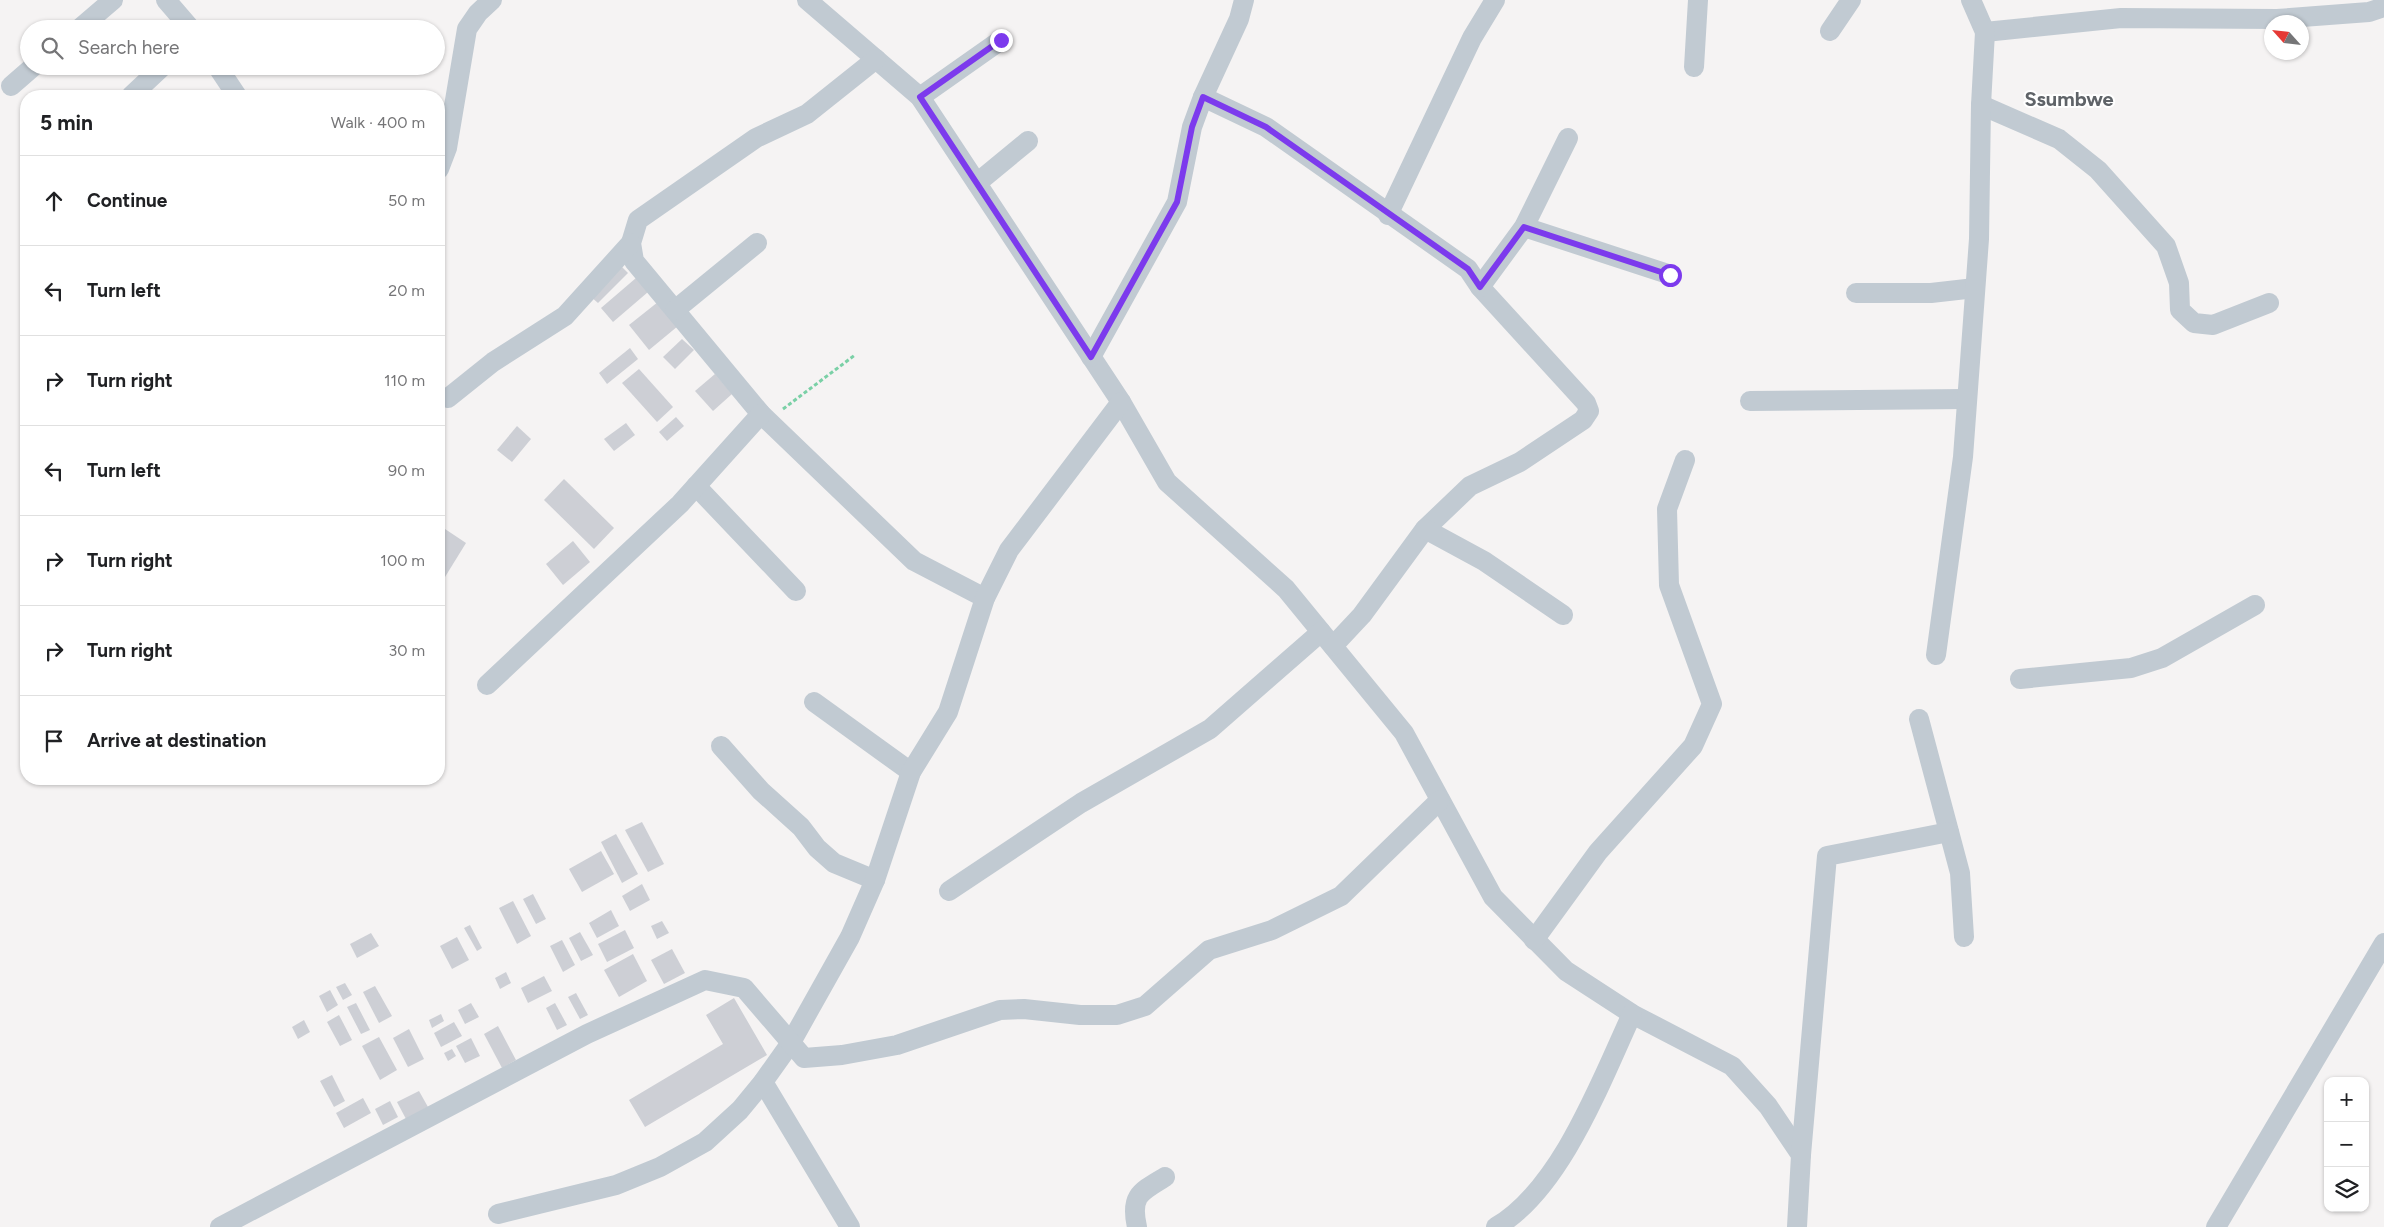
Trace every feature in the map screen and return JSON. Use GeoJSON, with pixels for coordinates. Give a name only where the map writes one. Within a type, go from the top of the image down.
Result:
{"type":"FeatureCollection","features":[{"type":"Feature","properties":{"kind":"street"},"geometry":{"type":"LineString","coordinates":[[90,20],[113,0]]}},
{"type":"Feature","properties":{"kind":"street"},"geometry":{"type":"LineString","coordinates":[[166,0],[183,20]]}},
{"type":"Feature","properties":{"kind":"street"},"geometry":{"type":"LineString","coordinates":[[445,153],[468,29],[478,13],[492,0]]}},
{"type":"Feature","properties":{"kind":"street"},"geometry":{"type":"LineString","coordinates":[[807,0],[920,97],[1121,402],[1166,482],[1286,589],[1404,733],[1493,897],[1566,971],[1632,1014],[1732,1066],[1768,1106],[1801,1155]]}},
{"type":"Feature","properties":{"kind":"street"},"geometry":{"type":"LineString","coordinates":[[1091,357],[1177,202],[1192,127],[1203,97],[1239,19],[1244,0]]}},
{"type":"Feature","properties":{"kind":"street"},"geometry":{"type":"LineString","coordinates":[[1388,215],[1472,38],[1495,0]]}},
{"type":"Feature","properties":{"kind":"street"},"geometry":{"type":"LineString","coordinates":[[1694,67],[1698,0]]}},
{"type":"Feature","properties":{"kind":"street"},"geometry":{"type":"LineString","coordinates":[[1830,31],[1851,0]]}},
{"type":"Feature","properties":{"kind":"street"},"geometry":{"type":"LineString","coordinates":[[1936,655],[1963,457],[1979,239],[1981,105],[1985,32],[1971,0]]}},
{"type":"Feature","properties":{"kind":"street"},"geometry":{"type":"LineString","coordinates":[[1985,32],[2119,9],[2277,18],[2369,12],[2384,7]]}},
{"type":"Feature","properties":{"kind":"street"},"geometry":{"type":"LineString","coordinates":[[920,97],[1001,40]]}},
{"type":"Feature","properties":{"kind":"street"},"geometry":{"type":"LineString","coordinates":[[448,398],[494,362],[565,316],[631,243],[638,220],[756,138],[807,114],[876,58]]}},
{"type":"Feature","properties":{"kind":"street"},"geometry":{"type":"LineString","coordinates":[[11,86],[24,75]]}},
{"type":"Feature","properties":{"kind":"street"},"geometry":{"type":"LineString","coordinates":[[137,90],[153,75]]}},
{"type":"Feature","properties":{"kind":"street"},"geometry":{"type":"LineString","coordinates":[[223,75],[233,90]]}},
{"type":"Feature","properties":{"kind":"street"},"geometry":{"type":"LineString","coordinates":[[949,891],[1081,803],[1210,729],[1327,639],[1362,615],[1425,529],[1470,486],[1520,462],[1583,420],[1589,411],[1586,403],[1480,287],[1468,269],[1388,215],[1266,127],[1203,97]]}},
{"type":"Feature","properties":{"kind":"street"},"geometry":{"type":"LineString","coordinates":[[1981,105],[2059,139],[2098,170],[2166,246],[2178,283],[2180,310],[2194,323],[2213,325],[2269,303]]}},
{"type":"Feature","properties":{"kind":"street"},"geometry":{"type":"LineString","coordinates":[[1480,287],[1524,227],[1568,138]]}},
{"type":"Feature","properties":{"kind":"street"},"geometry":{"type":"LineString","coordinates":[[977,183],[1028,141]]}},
{"type":"Feature","properties":{"kind":"street"},"geometry":{"type":"LineString","coordinates":[[1524,227],[1670,275]]}},
{"type":"Feature","properties":{"kind":"street"},"geometry":{"type":"LineString","coordinates":[[631,243],[634,261],[764,417],[914,561],[985,598]]}},
{"type":"Feature","properties":{"kind":"street"},"geometry":{"type":"LineString","coordinates":[[675,310],[757,243]]}},
{"type":"Feature","properties":{"kind":"street"},"geometry":{"type":"LineString","coordinates":[[1856,292],[1931,293],[1975,288]]}},
{"type":"Feature","properties":{"kind":"street"},"geometry":{"type":"LineString","coordinates":[[1750,400],[1966,399]]}},
{"type":"Feature","properties":{"kind":"street"},"geometry":{"type":"LineString","coordinates":[[498,1214],[616,1185],[660,1167],[705,1142],[740,1110],[762,1082],[790,1044],[850,937],[875,880],[911,772],[948,712],[985,598],[1009,550],[1121,402]]}},
{"type":"Feature","properties":{"kind":"street"},"geometry":{"type":"LineString","coordinates":[[486,685],[673,511],[764,417]]}},
{"type":"Feature","properties":{"kind":"street"},"geometry":{"type":"LineString","coordinates":[[1534,940],[1598,852],[1694,746],[1712,704],[1670,585],[1667,508],[1685,460]]}},
{"type":"Feature","properties":{"kind":"street"},"geometry":{"type":"LineString","coordinates":[[696,486],[796,591]]}},
{"type":"Feature","properties":{"kind":"street"},"geometry":{"type":"LineString","coordinates":[[1425,529],[1484,561],[1564,615]]}},
{"type":"Feature","properties":{"kind":"street"},"geometry":{"type":"LineString","coordinates":[[2020,679],[2131,668],[2162,658],[2255,605]]}},
{"type":"Feature","properties":{"kind":"street"},"geometry":{"type":"LineString","coordinates":[[814,702],[911,772]]}},
{"type":"Feature","properties":{"kind":"street"},"geometry":{"type":"LineString","coordinates":[[1919,719],[1960,873],[1964,937]]}},
{"type":"Feature","properties":{"kind":"street"},"geometry":{"type":"LineString","coordinates":[[722,746],[760,792],[801,827],[817,848],[834,863],[875,880]]}},
{"type":"Feature","properties":{"kind":"street"},"geometry":{"type":"LineString","coordinates":[[220,1227],[587,1034],[705,980],[744,988],[790,1044],[804,1058],[897,1045],[1000,1010],[1024,1009],[1080,1015],[1117,1015],[1145,1006],[1209,950],[1272,930],[1341,896],[1440,800]]}},
{"type":"Feature","properties":{"kind":"street"},"geometry":{"type":"LineString","coordinates":[[1797,1227],[1801,1155],[1828,856],[1949,832]]}},
{"type":"Feature","properties":{"kind":"street"},"geometry":{"type":"LineString","coordinates":[[2216,1227],[2384,943]]}},
{"type":"Feature","properties":{"kind":"street"},"geometry":{"type":"LineString","coordinates":[[1496,1227],[1512,1218],[1533,1198],[1577,1132],[1632,1014]]}},
{"type":"Feature","properties":{"kind":"street"},"geometry":{"type":"LineString","coordinates":[[762,1082],[850,1227]]}},
{"type":"Feature","properties":{"kind":"street"},"geometry":{"type":"LineString","coordinates":[[1137,1227],[1133,1210],[1136,1199],[1148,1188],[1165,1177]]}},
{"type":"Feature","properties":{"kind":"path"},"geometry":{"type":"LineString","coordinates":[[764,417],[855,355]]}},
{"type":"Feature","properties":{"kind":"building"},"geometry":{"type":"Polygon","coordinates":[[[620,265],[628,273],[598,303],[590,296],[620,265]]]}},
{"type":"Feature","properties":{"kind":"building"},"geometry":{"type":"Polygon","coordinates":[[[636,278],[648,292],[613,322],[601,308],[636,278]]]}},
{"type":"Feature","properties":{"kind":"building"},"geometry":{"type":"Polygon","coordinates":[[[658,302],[678,326],[649,350],[629,325],[658,302]]]}},
{"type":"Feature","properties":{"kind":"building"},"geometry":{"type":"Polygon","coordinates":[[[682,339],[694,350],[675,369],[663,357],[682,339]]]}},
{"type":"Feature","properties":{"kind":"building"},"geometry":{"type":"Polygon","coordinates":[[[630,348],[638,359],[607,384],[599,373],[630,348]]]}},
{"type":"Feature","properties":{"kind":"building"},"geometry":{"type":"Polygon","coordinates":[[[639,369],[673,407],[657,422],[622,383],[639,369]]]}},
{"type":"Feature","properties":{"kind":"building"},"geometry":{"type":"Polygon","coordinates":[[[715,374],[732,394],[713,411],[695,391],[715,374]]]}},
{"type":"Feature","properties":{"kind":"building"},"geometry":{"type":"Polygon","coordinates":[[[676,417],[684,426],[667,441],[659,432],[676,417]]]}},
{"type":"Feature","properties":{"kind":"building"},"geometry":{"type":"Polygon","coordinates":[[[626,423],[635,435],[614,451],[604,439],[626,423]]]}},
{"type":"Feature","properties":{"kind":"building"},"geometry":{"type":"Polygon","coordinates":[[[517,426],[531,439],[512,462],[497,450],[517,426]]]}},
{"type":"Feature","properties":{"kind":"building"},"geometry":{"type":"Polygon","coordinates":[[[564,479],[614,528],[594,549],[544,500],[564,479]]]}},
{"type":"Feature","properties":{"kind":"building"},"geometry":{"type":"Polygon","coordinates":[[[445,529],[466,543],[445,577],[445,529]]]}},
{"type":"Feature","properties":{"kind":"building"},"geometry":{"type":"Polygon","coordinates":[[[573,541],[590,562],[563,585],[546,564],[573,541]]]}},
{"type":"Feature","properties":{"kind":"building"},"geometry":{"type":"Polygon","coordinates":[[[642,822],[664,864],[648,872],[625,830],[642,822]]]}},
{"type":"Feature","properties":{"kind":"building"},"geometry":{"type":"Polygon","coordinates":[[[616,834],[638,874],[622,883],[601,842],[616,834]]]}},
{"type":"Feature","properties":{"kind":"building"},"geometry":{"type":"Polygon","coordinates":[[[601,851],[614,874],[582,892],[569,869],[601,851]]]}},
{"type":"Feature","properties":{"kind":"building"},"geometry":{"type":"Polygon","coordinates":[[[642,884],[650,900],[630,911],[622,896],[642,884]]]}},
{"type":"Feature","properties":{"kind":"building"},"geometry":{"type":"Polygon","coordinates":[[[533,894],[546,919],[536,924],[523,899],[533,894]]]}},
{"type":"Feature","properties":{"kind":"building"},"geometry":{"type":"Polygon","coordinates":[[[513,901],[531,936],[517,944],[499,908],[513,901]]]}},
{"type":"Feature","properties":{"kind":"building"},"geometry":{"type":"Polygon","coordinates":[[[611,910],[619,926],[597,938],[589,923],[611,910]]]}},
{"type":"Feature","properties":{"kind":"building"},"geometry":{"type":"Polygon","coordinates":[[[662,921],[669,933],[657,939],[651,926],[662,921]]]}},
{"type":"Feature","properties":{"kind":"building"},"geometry":{"type":"Polygon","coordinates":[[[470,925],[482,948],[477,951],[464,928],[470,925]]]}},
{"type":"Feature","properties":{"kind":"building"},"geometry":{"type":"Polygon","coordinates":[[[625,930],[634,948],[607,962],[598,944],[625,930]]]}},
{"type":"Feature","properties":{"kind":"building"},"geometry":{"type":"Polygon","coordinates":[[[580,932],[593,955],[581,961],[569,938],[580,932]]]}},
{"type":"Feature","properties":{"kind":"building"},"geometry":{"type":"Polygon","coordinates":[[[371,933],[379,946],[357,958],[350,944],[371,933]]]}},
{"type":"Feature","properties":{"kind":"building"},"geometry":{"type":"Polygon","coordinates":[[[457,937],[469,960],[452,969],[440,946],[457,937]]]}},
{"type":"Feature","properties":{"kind":"building"},"geometry":{"type":"Polygon","coordinates":[[[562,940],[575,965],[563,972],[550,946],[562,940]]]}},
{"type":"Feature","properties":{"kind":"building"},"geometry":{"type":"Polygon","coordinates":[[[672,949],[685,973],[664,984],[651,960],[672,949]]]}},
{"type":"Feature","properties":{"kind":"building"},"geometry":{"type":"Polygon","coordinates":[[[633,954],[647,981],[619,997],[604,970],[633,954]]]}},
{"type":"Feature","properties":{"kind":"building"},"geometry":{"type":"Polygon","coordinates":[[[506,972],[511,983],[500,989],[495,978],[506,972]]]}},
{"type":"Feature","properties":{"kind":"building"},"geometry":{"type":"Polygon","coordinates":[[[544,976],[552,991],[528,1003],[521,988],[544,976]]]}},
{"type":"Feature","properties":{"kind":"building"},"geometry":{"type":"Polygon","coordinates":[[[345,983],[352,995],[343,1000],[336,987],[345,983]]]}},
{"type":"Feature","properties":{"kind":"building"},"geometry":{"type":"Polygon","coordinates":[[[375,986],[392,1016],[379,1023],[363,992],[375,986]]]}},
{"type":"Feature","properties":{"kind":"building"},"geometry":{"type":"Polygon","coordinates":[[[330,990],[338,1005],[327,1012],[319,996],[330,990]]]}},
{"type":"Feature","properties":{"kind":"building"},"geometry":{"type":"Polygon","coordinates":[[[576,993],[588,1015],[580,1019],[568,997],[576,993]]]}},
{"type":"Feature","properties":{"kind":"building"},"geometry":{"type":"Polygon","coordinates":[[[734,998],[767,1055],[645,1127],[629,1100],[723,1044],[706,1015],[734,998]]]}},
{"type":"Feature","properties":{"kind":"building"},"geometry":{"type":"Polygon","coordinates":[[[356,1003],[370,1030],[361,1034],[347,1007],[356,1003]]]}},
{"type":"Feature","properties":{"kind":"building"},"geometry":{"type":"Polygon","coordinates":[[[471,1003],[479,1017],[465,1024],[458,1010],[471,1003]]]}},
{"type":"Feature","properties":{"kind":"building"},"geometry":{"type":"Polygon","coordinates":[[[555,1003],[567,1025],[557,1030],[546,1008],[555,1003]]]}},
{"type":"Feature","properties":{"kind":"building"},"geometry":{"type":"Polygon","coordinates":[[[441,1014],[444,1021],[432,1028],[429,1020],[441,1014]]]}},
{"type":"Feature","properties":{"kind":"building"},"geometry":{"type":"Polygon","coordinates":[[[339,1015],[352,1040],[340,1046],[327,1022],[339,1015]]]}},
{"type":"Feature","properties":{"kind":"building"},"geometry":{"type":"Polygon","coordinates":[[[304,1020],[310,1032],[298,1039],[292,1027],[304,1020]]]}},
{"type":"Feature","properties":{"kind":"building"},"geometry":{"type":"Polygon","coordinates":[[[454,1022],[462,1036],[441,1047],[434,1033],[454,1022]]]}},
{"type":"Feature","properties":{"kind":"building"},"geometry":{"type":"Polygon","coordinates":[[[498,1026],[516,1060],[502,1068],[484,1034],[498,1026]]]}},
{"type":"Feature","properties":{"kind":"building"},"geometry":{"type":"Polygon","coordinates":[[[409,1029],[424,1059],[408,1067],[393,1038],[409,1029]]]}},
{"type":"Feature","properties":{"kind":"building"},"geometry":{"type":"Polygon","coordinates":[[[379,1037],[397,1070],[380,1080],[362,1046],[379,1037]]]}},
{"type":"Feature","properties":{"kind":"building"},"geometry":{"type":"Polygon","coordinates":[[[471,1038],[480,1056],[465,1063],[456,1046],[471,1038]]]}},
{"type":"Feature","properties":{"kind":"building"},"geometry":{"type":"Polygon","coordinates":[[[452,1049],[456,1056],[448,1061],[444,1053],[452,1049]]]}},
{"type":"Feature","properties":{"kind":"building"},"geometry":{"type":"Polygon","coordinates":[[[332,1075],[345,1101],[334,1107],[320,1081],[332,1075]]]}},
{"type":"Feature","properties":{"kind":"building"},"geometry":{"type":"Polygon","coordinates":[[[419,1091],[428,1107],[406,1119],[397,1102],[419,1091]]]}},
{"type":"Feature","properties":{"kind":"building"},"geometry":{"type":"Polygon","coordinates":[[[363,1098],[371,1113],[344,1128],[336,1113],[363,1098]]]}},
{"type":"Feature","properties":{"kind":"building"},"geometry":{"type":"Polygon","coordinates":[[[390,1101],[398,1117],[383,1125],[375,1109],[390,1101]]]}},
{"type":"Feature","properties":{"kind":"district","name":"Ssumbwe"},"geometry":{"type":"Point","coordinates":[2069,99]}},
{"type":"Feature","properties":{"kind":"route"},"geometry":{"type":"LineString","coordinates":[[1001,40],[920,97],[1091,357],[1177,202],[1185,170],[1192,127],[1203,97],[1266,127],[1388,215],[1468,269],[1480,287],[1524,227],[1670,275]]}}]}
